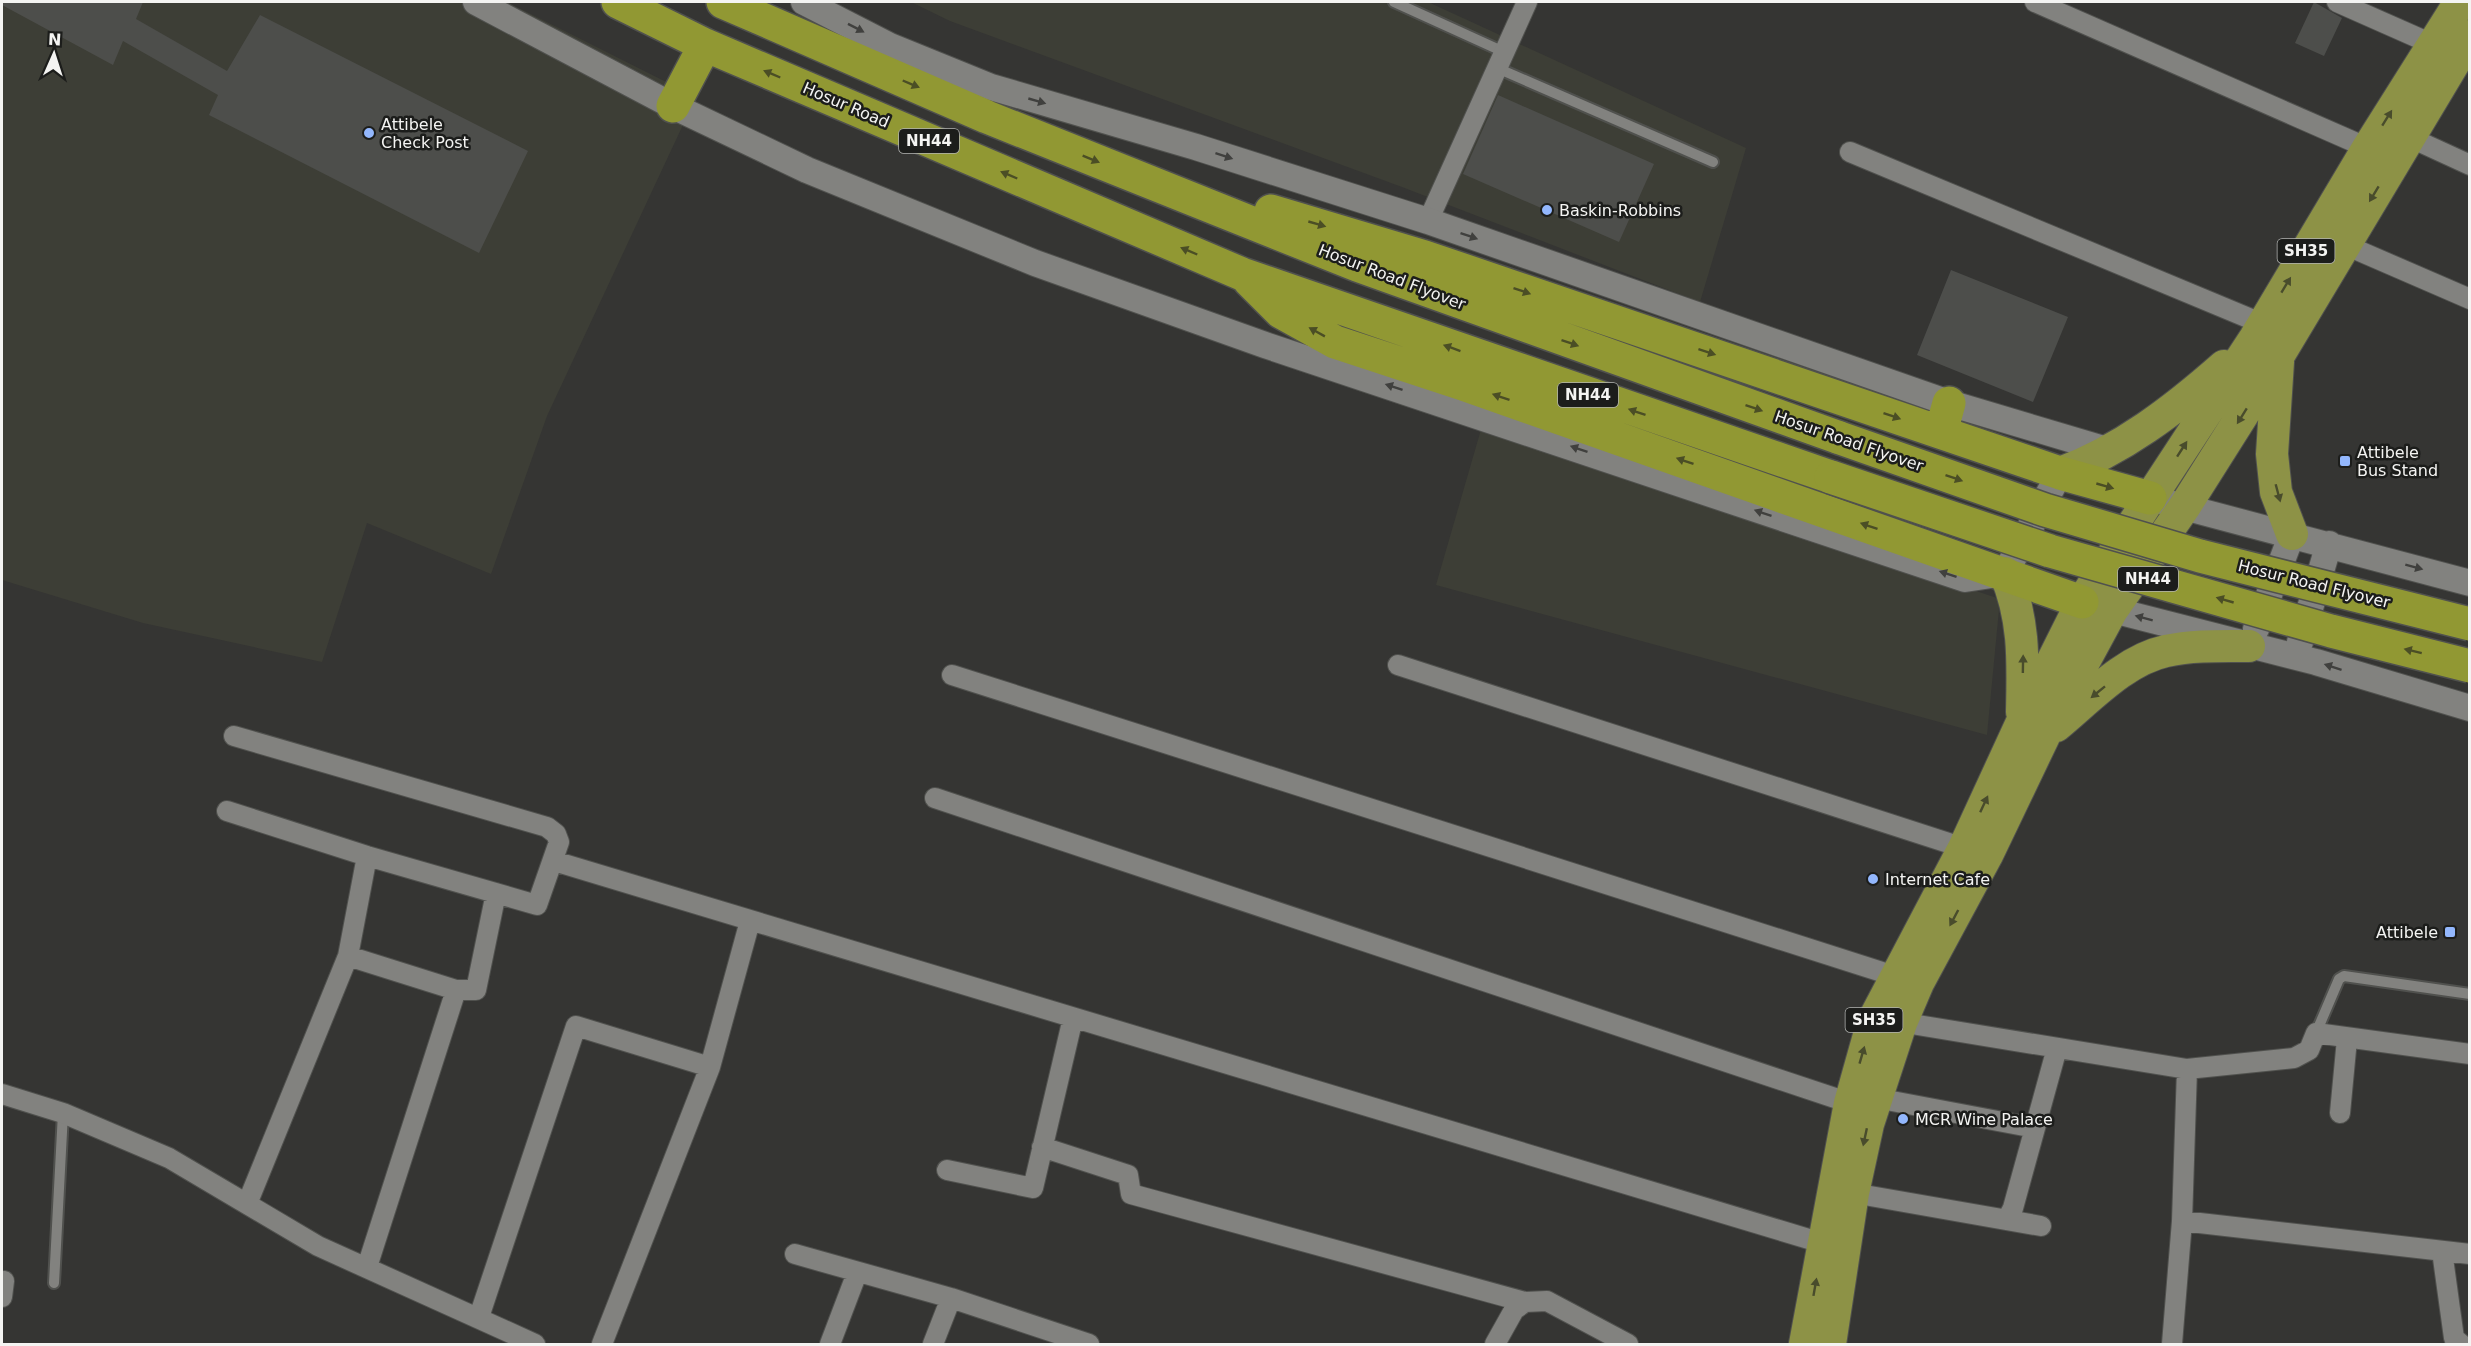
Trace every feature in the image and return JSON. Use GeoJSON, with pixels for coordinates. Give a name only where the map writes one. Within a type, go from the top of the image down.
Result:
{"type":"FeatureCollection","features":[{"type":"Feature","properties":{"kind":"highway","name":"Hosur Road"},"geometry":{"type":"LineString","coordinates":[[618,2],[705,45],[1242,274]]}},
{"type":"Feature","properties":{"kind":"highway","name":"NH44"},"geometry":{"type":"LineString","coordinates":[[723,2],[987,117],[1242,220]]}},
{"type":"Feature","properties":{"kind":"highway"},"geometry":{"type":"LineString","coordinates":[[673,106],[705,45]]}},
{"type":"Feature","properties":{"kind":"highway"},"geometry":{"type":"LineString","coordinates":[[1242,220],[1265,209],[1349,233],[1945,417],[2060,473],[2150,498]]}},
{"type":"Feature","properties":{"kind":"highway","name":"Hosur Road Flyover"},"geometry":{"type":"LineString","coordinates":[[1242,220],[1515,324],[2045,510],[2200,556],[2469,624]]}},
{"type":"Feature","properties":{"kind":"highway"},"geometry":{"type":"LineString","coordinates":[[1242,274],[1281,312],[1335,342],[1463,384],[2097,606]]}},
{"type":"Feature","properties":{"kind":"highway","name":"NH44"},"geometry":{"type":"LineString","coordinates":[[1242,274],[2050,551],[2331,631],[2469,666]]}},
{"type":"Feature","properties":{"kind":"main road","name":"SH35"},"geometry":{"type":"LineString","coordinates":[[1830,1344],[1833,1247],[1863,1100],[1889,1019],[1964,848],[2033,728],[2150,498],[2265,338],[2343,244],[2409,137],[2453,46],[2460,2]]}},
{"type":"Feature","properties":{"kind":"main road","name":"SH35"},"geometry":{"type":"LineString","coordinates":[[2097,606],[2184,506],[2252,400],[2265,338],[2368,148],[2453,46]]}},
{"type":"Feature","properties":{"kind":"main road"},"geometry":{"type":"LineString","coordinates":[[2060,473],[2095,460],[2110,451],[2199,389],[2265,338]]}},
{"type":"Feature","properties":{"kind":"main road"},"geometry":{"type":"LineString","coordinates":[[2265,338],[2276,492],[2292,534]]}},
{"type":"Feature","properties":{"kind":"main road"},"geometry":{"type":"LineString","coordinates":[[2005,573],[2016,596],[2024,644],[2033,728],[2130,666],[2164,651],[2192,647],[2250,646]]}},
{"type":"Feature","properties":{"kind":"main road","name":"SH35"},"geometry":{"type":"LineString","coordinates":[[1908,980],[1987,855],[2033,728]]}},
{"type":"Feature","properties":{"kind":"main road","name":"SH35"},"geometry":{"type":"LineString","coordinates":[[1805,1344],[1833,1247],[1853,1193],[1863,1100]]}},
{"type":"Feature","properties":{"kind":"street"},"geometry":{"type":"LineString","coordinates":[[476,2],[673,106],[807,170],[1035,263],[1254,341],[1965,579],[2005,573],[2060,473]]}},
{"type":"Feature","properties":{"kind":"street"},"geometry":{"type":"LineString","coordinates":[[804,2],[890,46],[991,87],[1196,147],[1428,221],[1945,417],[2110,451]]}},
{"type":"Feature","properties":{"kind":"street"},"geometry":{"type":"LineString","coordinates":[[1428,221],[1527,2]]}},
{"type":"Feature","properties":{"kind":"street"},"geometry":{"type":"LineString","coordinates":[[2035,2],[2061,6],[2368,148]]}},
{"type":"Feature","properties":{"kind":"street"},"geometry":{"type":"LineString","coordinates":[[2337,2],[2453,46]]}},
{"type":"Feature","properties":{"kind":"street"},"geometry":{"type":"LineString","coordinates":[[2409,137],[2469,165]]}},
{"type":"Feature","properties":{"kind":"street"},"geometry":{"type":"LineString","coordinates":[[1850,152],[2265,338]]}},
{"type":"Feature","properties":{"kind":"street"},"geometry":{"type":"LineString","coordinates":[[2343,244],[2469,299]]}},
{"type":"Feature","properties":{"kind":"street"},"geometry":{"type":"LineString","coordinates":[[2150,498],[2469,583]]}},
{"type":"Feature","properties":{"kind":"street"},"geometry":{"type":"LineString","coordinates":[[2250,646],[2292,534]]}},
{"type":"Feature","properties":{"kind":"street"},"geometry":{"type":"LineString","coordinates":[[2296,657],[2329,544]]}},
{"type":"Feature","properties":{"kind":"street"},"geometry":{"type":"LineString","coordinates":[[2097,606],[2296,657],[2469,708]]}},
{"type":"Feature","properties":{"kind":"street"},"geometry":{"type":"LineString","coordinates":[[1398,665],[1964,848]]}},
{"type":"Feature","properties":{"kind":"street"},"geometry":{"type":"LineString","coordinates":[[952,675],[1908,980]]}},
{"type":"Feature","properties":{"kind":"street"},"geometry":{"type":"LineString","coordinates":[[227,811],[367,856],[537,905],[559,842],[556,834],[547,827],[234,736]]}},
{"type":"Feature","properties":{"kind":"street"},"geometry":{"type":"LineString","coordinates":[[935,798],[1863,1100],[2035,1128]]}},
{"type":"Feature","properties":{"kind":"street"},"geometry":{"type":"LineString","coordinates":[[247,1204],[348,956],[367,856]]}},
{"type":"Feature","properties":{"kind":"street"},"geometry":{"type":"LineString","coordinates":[[554,861],[1833,1247]]}},
{"type":"Feature","properties":{"kind":"street"},"geometry":{"type":"LineString","coordinates":[[348,956],[456,990],[476,990],[496,893]]}},
{"type":"Feature","properties":{"kind":"street"},"geometry":{"type":"LineString","coordinates":[[602,1344],[710,1067],[750,921]]}},
{"type":"Feature","properties":{"kind":"street"},"geometry":{"type":"LineString","coordinates":[[366,1267],[456,990]]}},
{"type":"Feature","properties":{"kind":"street"},"geometry":{"type":"LineString","coordinates":[[947,1170],[1033,1188],[1073,1018]]}},
{"type":"Feature","properties":{"kind":"street"},"geometry":{"type":"LineString","coordinates":[[1889,1019],[2187,1069],[2294,1058],[2309,1050],[2316,1033],[2469,1054]]}},
{"type":"Feature","properties":{"kind":"street"},"geometry":{"type":"LineString","coordinates":[[479,1317],[576,1026],[710,1067]]}},
{"type":"Feature","properties":{"kind":"street"},"geometry":{"type":"LineString","coordinates":[[2340,1113],[2347,1039]]}},
{"type":"Feature","properties":{"kind":"street"},"geometry":{"type":"LineString","coordinates":[[2007,1220],[2013,1208],[2057,1048]]}},
{"type":"Feature","properties":{"kind":"street"},"geometry":{"type":"LineString","coordinates":[[2172,1344],[2182,1221],[2187,1069]]}},
{"type":"Feature","properties":{"kind":"street"},"geometry":{"type":"LineString","coordinates":[[2,1094],[63,1113],[168,1158],[318,1246],[535,1344]]}},
{"type":"Feature","properties":{"kind":"street"},"geometry":{"type":"LineString","coordinates":[[1042,1147],[1128,1175],[1131,1194],[1525,1302],[1546,1302],[1628,1344]]}},
{"type":"Feature","properties":{"kind":"street"},"geometry":{"type":"LineString","coordinates":[[1853,1193],[2041,1226]]}},
{"type":"Feature","properties":{"kind":"street"},"geometry":{"type":"LineString","coordinates":[[2182,1221],[2469,1254]]}},
{"type":"Feature","properties":{"kind":"street"},"geometry":{"type":"LineString","coordinates":[[2442,1251],[2454,1338],[2461,1344]]}},
{"type":"Feature","properties":{"kind":"street"},"geometry":{"type":"LineString","coordinates":[[795,1254],[951,1298],[1047,1338],[1089,1344]]}},
{"type":"Feature","properties":{"kind":"street"},"geometry":{"type":"LineString","coordinates":[[830,1344],[857,1273]]}},
{"type":"Feature","properties":{"kind":"street"},"geometry":{"type":"LineString","coordinates":[[933,1344],[951,1298]]}},
{"type":"Feature","properties":{"kind":"street"},"geometry":{"type":"LineString","coordinates":[[1496,1344],[1514,1310],[1525,1302]]}},
{"type":"Feature","properties":{"kind":"lane"},"geometry":{"type":"LineString","coordinates":[[1394,2],[1500,60],[1713,162]]}},
{"type":"Feature","properties":{"kind":"lane"},"geometry":{"type":"LineString","coordinates":[[2316,1033],[2339,979],[2344,976],[2469,994]]}},
{"type":"Feature","properties":{"kind":"lane"},"geometry":{"type":"LineString","coordinates":[[54,1284],[63,1113]]}},
{"type":"Feature","properties":{"kind":"shaded area"},"geometry":{"type":"Polygon","coordinates":[[[2,2],[507,2],[696,97],[547,416],[491,574],[367,523],[322,662],[143,623],[2,580],[2,2]]]}},
{"type":"Feature","properties":{"kind":"shaded area"},"geometry":{"type":"Polygon","coordinates":[[[911,2],[1428,2],[1746,148],[1700,302],[1402,187],[950,21],[911,2]]]}},
{"type":"Feature","properties":{"kind":"shaded area"},"geometry":{"type":"Polygon","coordinates":[[[1482,426],[2000,599],[1987,735],[1436,585],[1482,426]]]}},
{"type":"Feature","properties":{"kind":"building","name":"Attibele Check Post"},"geometry":{"type":"Polygon","coordinates":[[[2,2],[143,2],[136,19],[227,71],[260,15],[528,151],[479,253],[209,115],[218,95],[123,41],[113,65],[2,5],[2,2]]]}},
{"type":"Feature","properties":{"kind":"building"},"geometry":{"type":"Polygon","coordinates":[[[2314,2],[2342,18],[2324,56],[2295,43],[2314,2]]]}},
{"type":"Feature","properties":{"kind":"building"},"geometry":{"type":"Polygon","coordinates":[[[1498,95],[1654,164],[1619,242],[1463,174],[1498,95]]]}},
{"type":"Feature","properties":{"kind":"building"},"geometry":{"type":"Polygon","coordinates":[[[1951,270],[2068,317],[2033,402],[1917,355],[1951,270]]]}},
{"type":"Feature","properties":{"kind":"place","name":"Attibele Check Post"},"geometry":{"type":"Point","coordinates":[369,133]}},
{"type":"Feature","properties":{"kind":"place","name":"Baskin-Robbins"},"geometry":{"type":"Point","coordinates":[1547,210]}},
{"type":"Feature","properties":{"kind":"place","name":"Attibele Bus Stand"},"geometry":{"type":"Point","coordinates":[2345,461]}},
{"type":"Feature","properties":{"kind":"place","name":"Internet Cafe"},"geometry":{"type":"Point","coordinates":[1873,879]}},
{"type":"Feature","properties":{"kind":"place","name":"Attibele"},"geometry":{"type":"Point","coordinates":[2450,932]}},
{"type":"Feature","properties":{"kind":"place","name":"MCR Wine Palace"},"geometry":{"type":"Point","coordinates":[1903,1119]}}]}
